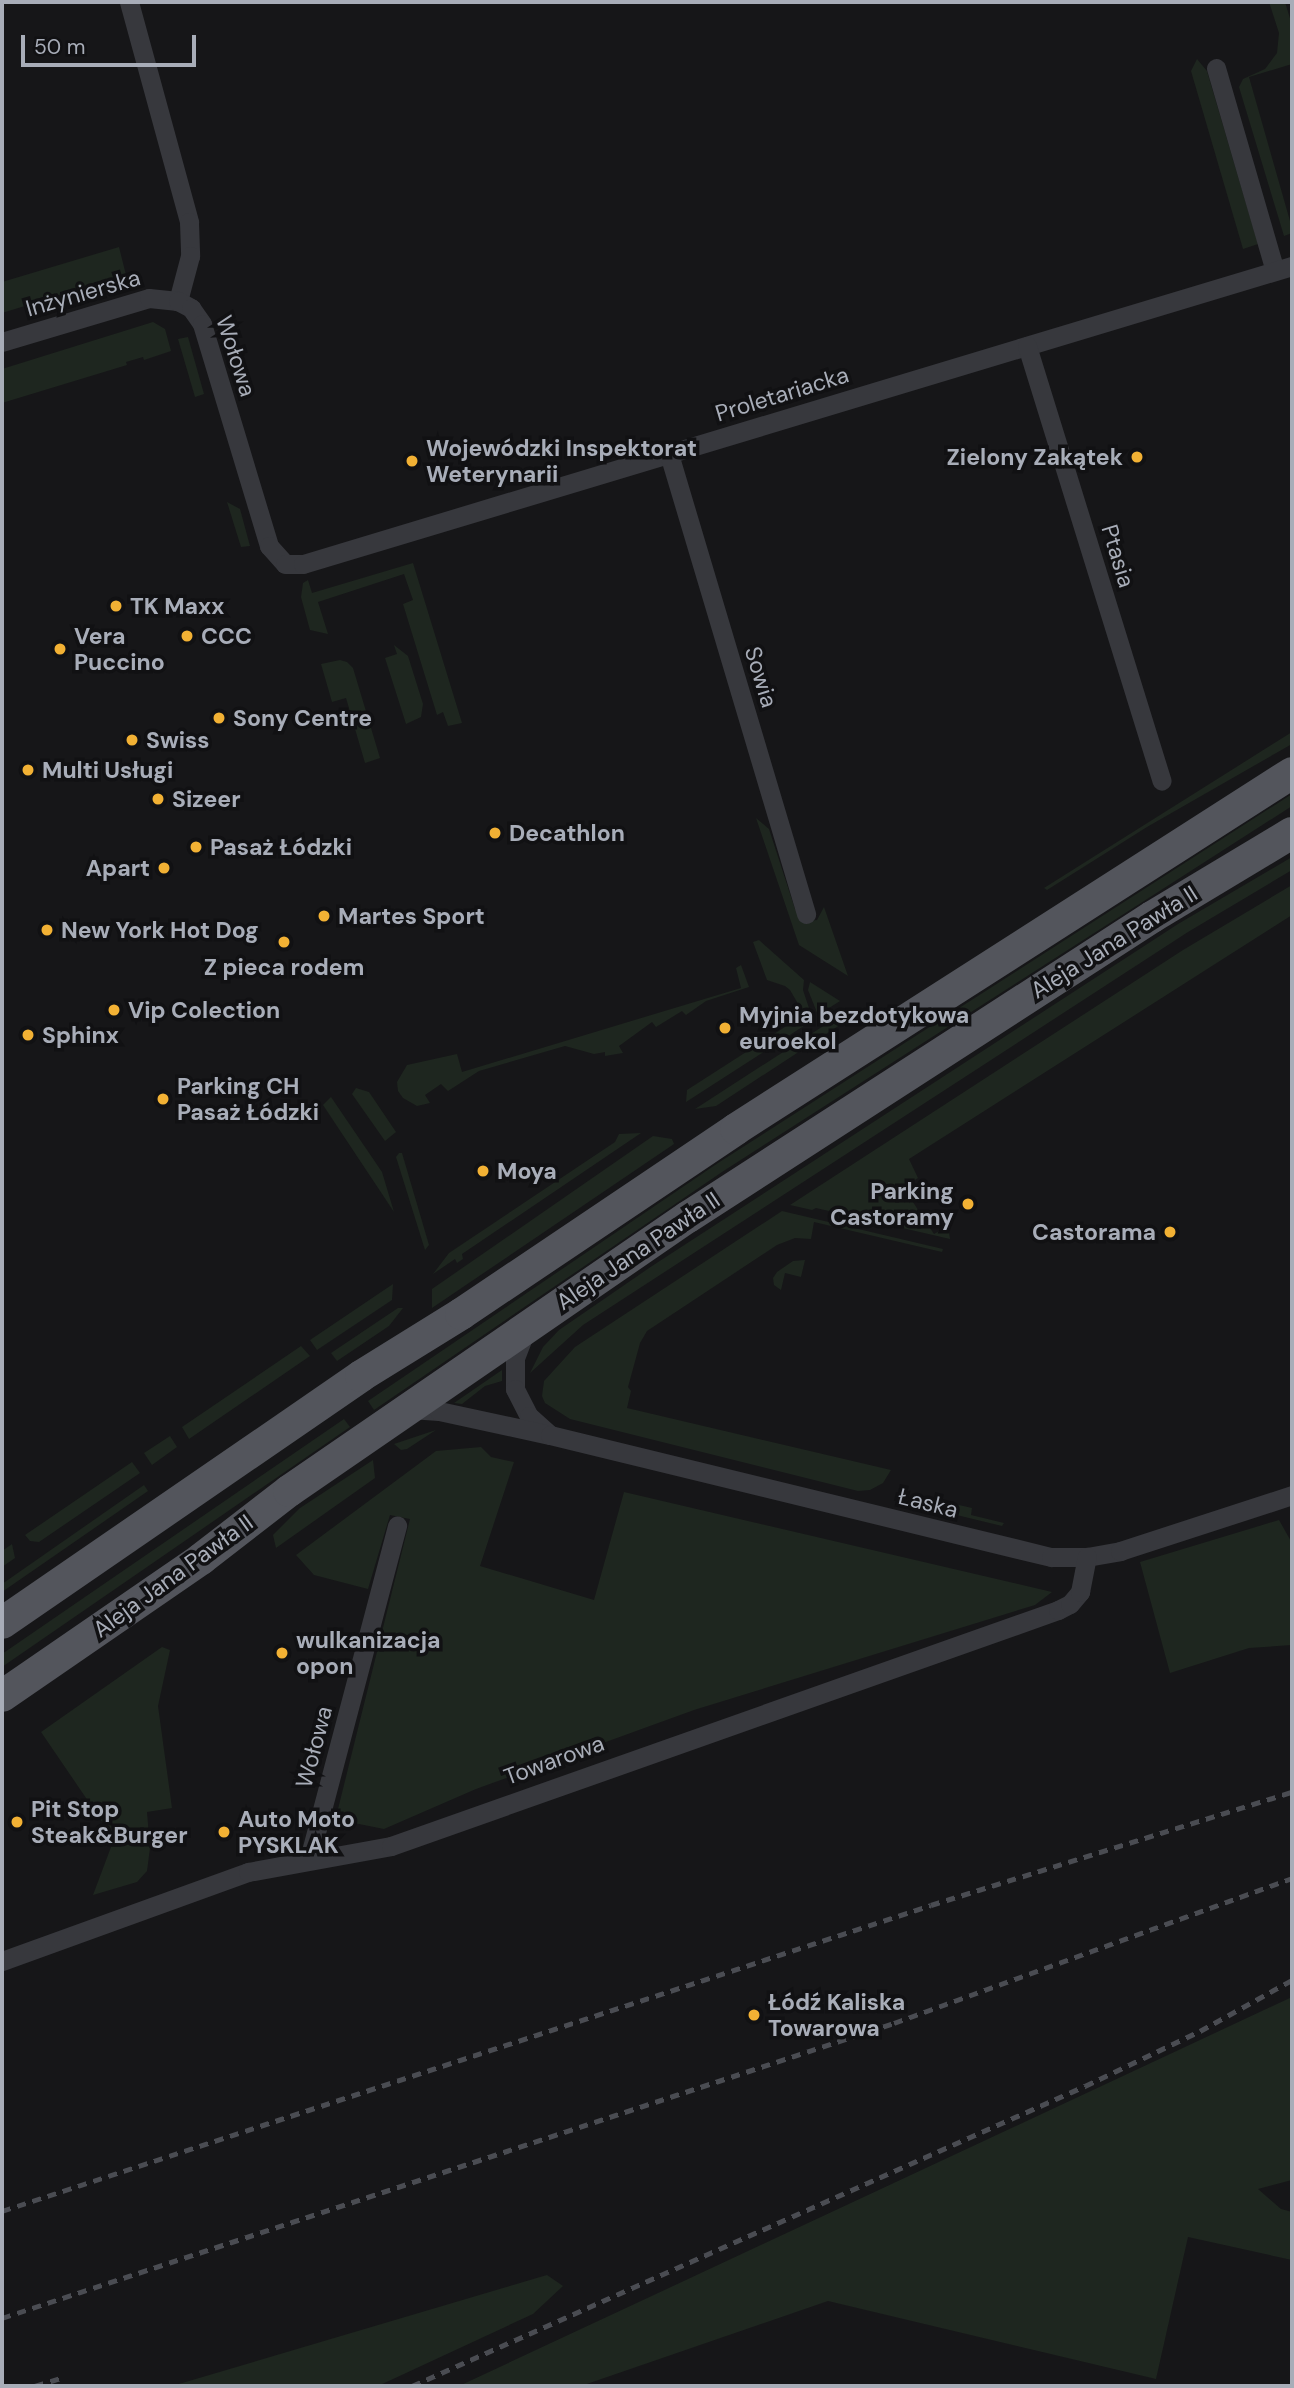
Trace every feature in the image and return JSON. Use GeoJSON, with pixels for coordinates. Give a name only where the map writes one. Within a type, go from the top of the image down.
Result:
{"type":"FeatureCollection","features":[{"type":"Feature","properties":{"kind":"main road","name":"Aleja Jana Pawła II"},"geometry":{"type":"LineString","coordinates":[[2,1623],[361,1376],[461,1314],[748,1122],[1292,773]]}},
{"type":"Feature","properties":{"kind":"main road","name":"Aleja Jana Pawła II"},"geometry":{"type":"LineString","coordinates":[[2,1696],[201,1559],[289,1491],[688,1217],[1117,939],[1292,833]]}},
{"type":"Feature","properties":{"kind":"street"},"geometry":{"type":"LineString","coordinates":[[130,2],[189,222],[190,256],[178,301]]}},
{"type":"Feature","properties":{"kind":"street"},"geometry":{"type":"LineString","coordinates":[[1216,68],[1284,269]]}},
{"type":"Feature","properties":{"kind":"street","name":"Proletariacka"},"geometry":{"type":"LineString","coordinates":[[285,564],[312,562],[1284,269]]}},
{"type":"Feature","properties":{"kind":"street","name":"Inżynierska"},"geometry":{"type":"LineString","coordinates":[[2,342],[149,298],[178,301]]}},
{"type":"Feature","properties":{"kind":"street","name":"Wołowa"},"geometry":{"type":"LineString","coordinates":[[178,301],[191,308],[202,324],[269,547],[285,564]]}},
{"type":"Feature","properties":{"kind":"street","name":"Ptasia"},"geometry":{"type":"LineString","coordinates":[[1027,346],[1162,780]]}},
{"type":"Feature","properties":{"kind":"street","name":"Sowia"},"geometry":{"type":"LineString","coordinates":[[669,454],[806,914]]}},
{"type":"Feature","properties":{"kind":"street"},"geometry":{"type":"LineString","coordinates":[[527,1327],[515,1358],[515,1389],[529,1416],[550,1435]]}},
{"type":"Feature","properties":{"kind":"street","name":"Łaska"},"geometry":{"type":"LineString","coordinates":[[408,1409],[439,1410],[550,1435],[1029,1554],[1087,1557],[1120,1551],[1292,1495]]}},
{"type":"Feature","properties":{"kind":"street","name":"Wołowa"},"geometry":{"type":"LineString","coordinates":[[309,1859],[397,1525]]}},
{"type":"Feature","properties":{"kind":"street","name":"Towarowa"},"geometry":{"type":"LineString","coordinates":[[2,1961],[248,1872],[391,1846],[1058,1610],[1070,1604],[1080,1592],[1087,1557]]}},
{"type":"Feature","properties":{"kind":"shaded area"},"geometry":{"type":"Polygon","coordinates":[[[1269,2],[1285,2],[1292,25],[1292,64],[1249,77],[1292,228],[1292,233],[1284,236],[1239,87],[1243,79],[1265,69],[1277,53],[1279,33],[1269,2]]]}},
{"type":"Feature","properties":{"kind":"shaded area"},"geometry":{"type":"Polygon","coordinates":[[[1197,59],[1207,71],[1258,244],[1243,249],[1191,71],[1197,59]]]}},
{"type":"Feature","properties":{"kind":"shaded area"},"geometry":{"type":"Polygon","coordinates":[[[119,247],[126,275],[2,313],[2,282],[119,247]]]}},
{"type":"Feature","properties":{"kind":"shaded area"},"geometry":{"type":"Polygon","coordinates":[[[153,322],[165,329],[171,351],[144,360],[143,357],[126,362],[127,365],[2,403],[2,369],[153,322]]]}},
{"type":"Feature","properties":{"kind":"shaded area"},"geometry":{"type":"Polygon","coordinates":[[[188,337],[204,394],[195,397],[178,339],[188,337]]]}},
{"type":"Feature","properties":{"kind":"shaded area"},"geometry":{"type":"Polygon","coordinates":[[[227,502],[240,509],[250,546],[241,547],[227,502]]]}},
{"type":"Feature","properties":{"kind":"shaded area"},"geometry":{"type":"Polygon","coordinates":[[[413,563],[462,723],[448,726],[443,712],[437,715],[403,604],[413,600],[404,574],[318,602],[328,634],[310,630],[301,597],[303,583],[308,580],[312,593],[413,563]]]}},
{"type":"Feature","properties":{"kind":"shaded area"},"geometry":{"type":"Polygon","coordinates":[[[394,645],[408,656],[423,704],[421,717],[406,724],[385,658],[397,654],[394,645]]]}},
{"type":"Feature","properties":{"kind":"shaded area"},"geometry":{"type":"Polygon","coordinates":[[[340,660],[353,668],[380,758],[365,763],[346,698],[332,702],[321,664],[340,660]]]}},
{"type":"Feature","properties":{"kind":"shaded area"},"geometry":{"type":"Polygon","coordinates":[[[1292,732],[1292,744],[1147,827],[1047,890],[1044,888],[1292,732]]]}},
{"type":"Feature","properties":{"kind":"shaded area"},"geometry":{"type":"Polygon","coordinates":[[[1292,794],[1292,806],[722,1172],[374,1410],[368,1401],[718,1163],[1292,794]]]}},
{"type":"Feature","properties":{"kind":"shaded area"},"geometry":{"type":"Polygon","coordinates":[[[756,818],[769,829],[795,909],[805,921],[817,920],[824,907],[848,976],[799,945],[756,818]]]}},
{"type":"Feature","properties":{"kind":"shaded area"},"geometry":{"type":"Polygon","coordinates":[[[1292,857],[1292,870],[1188,932],[583,1325],[530,1373],[543,1347],[559,1330],[652,1266],[1178,924],[1292,857]]]}},
{"type":"Feature","properties":{"kind":"shaded area"},"geometry":{"type":"Polygon","coordinates":[[[1292,885],[1292,915],[909,1159],[918,1178],[903,1187],[934,1234],[948,1226],[950,1239],[816,1208],[812,1210],[790,1205],[1183,950],[1292,885]]]}},
{"type":"Feature","properties":{"kind":"shaded area"},"geometry":{"type":"Polygon","coordinates":[[[759,940],[804,980],[803,990],[813,1020],[686,1102],[687,1090],[791,1023],[796,1016],[797,1002],[790,990],[767,980],[753,942],[759,940]]]}},
{"type":"Feature","properties":{"kind":"shaded area"},"geometry":{"type":"Polygon","coordinates":[[[741,965],[749,987],[706,1001],[686,1015],[682,1011],[656,1027],[652,1022],[619,1046],[623,1053],[605,1056],[605,1052],[594,1054],[565,1046],[479,1071],[448,1091],[441,1084],[425,1095],[430,1103],[417,1106],[403,1098],[398,1091],[397,1082],[407,1065],[457,1054],[462,1072],[741,988],[736,968],[741,965]]]}},
{"type":"Feature","properties":{"kind":"shaded area"},"geometry":{"type":"Polygon","coordinates":[[[810,982],[840,1001],[818,1015],[808,990],[810,982]]]}},
{"type":"Feature","properties":{"kind":"shaded area"},"geometry":{"type":"Polygon","coordinates":[[[848,1010],[854,1014],[852,1017],[716,1106],[695,1109],[848,1010]]]}},
{"type":"Feature","properties":{"kind":"shaded area"},"geometry":{"type":"Polygon","coordinates":[[[356,1088],[369,1092],[396,1132],[385,1141],[352,1094],[356,1088]]]}},
{"type":"Feature","properties":{"kind":"shaded area"},"geometry":{"type":"Polygon","coordinates":[[[331,1097],[382,1172],[394,1212],[323,1105],[331,1097]]]}},
{"type":"Feature","properties":{"kind":"shaded area"},"geometry":{"type":"Polygon","coordinates":[[[641,1133],[462,1254],[463,1259],[457,1263],[455,1259],[433,1274],[449,1253],[615,1142],[619,1134],[641,1133]]]}},
{"type":"Feature","properties":{"kind":"shaded area"},"geometry":{"type":"Polygon","coordinates":[[[653,1136],[672,1139],[674,1144],[432,1308],[432,1289],[653,1136]]]}},
{"type":"Feature","properties":{"kind":"shaded area"},"geometry":{"type":"Polygon","coordinates":[[[402,1153],[429,1245],[425,1250],[396,1157],[402,1153]]]}},
{"type":"Feature","properties":{"kind":"shaded area"},"geometry":{"type":"Polygon","coordinates":[[[782,1211],[943,1249],[942,1252],[814,1222],[811,1239],[795,1238],[777,1245],[647,1331],[640,1343],[628,1387],[631,1391],[627,1408],[891,1470],[883,1483],[870,1490],[858,1491],[570,1419],[545,1403],[542,1396],[544,1381],[575,1347],[782,1211]]]}},
{"type":"Feature","properties":{"kind":"shaded area"},"geometry":{"type":"Polygon","coordinates":[[[805,1260],[801,1277],[785,1273],[781,1290],[774,1285],[773,1278],[777,1272],[793,1261],[805,1260]]]}},
{"type":"Feature","properties":{"kind":"shaded area"},"geometry":{"type":"Polygon","coordinates":[[[393,1284],[392,1300],[317,1350],[310,1340],[393,1284]]]}},
{"type":"Feature","properties":{"kind":"shaded area"},"geometry":{"type":"Polygon","coordinates":[[[398,1308],[403,1308],[389,1326],[337,1361],[331,1353],[398,1308]]]}},
{"type":"Feature","properties":{"kind":"shaded area"},"geometry":{"type":"Polygon","coordinates":[[[301,1346],[310,1356],[189,1439],[182,1427],[301,1346]]]}},
{"type":"Feature","properties":{"kind":"shaded area"},"geometry":{"type":"Polygon","coordinates":[[[502,1370],[502,1381],[485,1386],[462,1404],[454,1403],[502,1370]]]}},
{"type":"Feature","properties":{"kind":"shaded area"},"geometry":{"type":"Polygon","coordinates":[[[344,1419],[350,1427],[2,1667],[2,1654],[344,1419]]]}},
{"type":"Feature","properties":{"kind":"shaded area"},"geometry":{"type":"Polygon","coordinates":[[[436,1430],[407,1449],[401,1450],[394,1444],[436,1430]]]}},
{"type":"Feature","properties":{"kind":"shaded area"},"geometry":{"type":"Polygon","coordinates":[[[170,1436],[177,1447],[152,1465],[144,1453],[170,1436]]]}},
{"type":"Feature","properties":{"kind":"shaded area"},"geometry":{"type":"Polygon","coordinates":[[[481,1447],[491,1457],[514,1462],[480,1566],[594,1600],[624,1492],[1052,1592],[1035,1605],[694,1710],[476,1789],[384,1829],[344,1821],[338,1809],[410,1519],[390,1515],[368,1589],[314,1575],[296,1555],[436,1451],[481,1447]]]}},
{"type":"Feature","properties":{"kind":"shaded area"},"geometry":{"type":"Polygon","coordinates":[[[373,1460],[375,1478],[276,1548],[273,1535],[300,1508],[373,1460]]]}},
{"type":"Feature","properties":{"kind":"shaded area"},"geometry":{"type":"Polygon","coordinates":[[[132,1462],[140,1473],[39,1542],[30,1541],[25,1535],[132,1462]]]}},
{"type":"Feature","properties":{"kind":"shaded area"},"geometry":{"type":"Polygon","coordinates":[[[144,1485],[148,1491],[2,1592],[2,1584],[144,1485]]]}},
{"type":"Feature","properties":{"kind":"shaded area"},"geometry":{"type":"Polygon","coordinates":[[[933,1499],[972,1508],[971,1515],[1004,1523],[1002,1526],[936,1510],[932,1505],[933,1499]]]}},
{"type":"Feature","properties":{"kind":"shaded area"},"geometry":{"type":"Polygon","coordinates":[[[1279,1520],[1292,1543],[1292,1645],[1249,1648],[1170,1673],[1140,1562],[1279,1520]]]}},
{"type":"Feature","properties":{"kind":"shaded area"},"geometry":{"type":"Polygon","coordinates":[[[12,1544],[15,1558],[2,1567],[2,1551],[12,1544]]]}},
{"type":"Feature","properties":{"kind":"shaded area"},"geometry":{"type":"Polygon","coordinates":[[[162,1647],[170,1650],[158,1706],[172,1808],[147,1812],[150,1848],[147,1871],[137,1882],[93,1895],[114,1839],[41,1732],[162,1647]]]}},
{"type":"Feature","properties":{"kind":"shaded area"},"geometry":{"type":"Polygon","coordinates":[[[1292,1997],[1292,2180],[1258,2189],[1281,2209],[1292,2212],[1292,2260],[1188,2237],[1156,2379],[828,2301],[581,2386],[459,2386],[1292,1997]]]}},
{"type":"Feature","properties":{"kind":"shaded area"},"geometry":{"type":"Polygon","coordinates":[[[547,2275],[563,2286],[533,2314],[378,2386],[172,2386],[547,2275]]]}},
{"type":"Feature","properties":{"kind":"railway"},"geometry":{"type":"LineString","coordinates":[[2,2211],[931,1905],[1292,1792]]}},
{"type":"Feature","properties":{"kind":"railway"},"geometry":{"type":"LineString","coordinates":[[2,2318],[894,2023],[1292,1878]]}},
{"type":"Feature","properties":{"kind":"railway"},"geometry":{"type":"LineString","coordinates":[[412,2386],[1085,2086],[1200,2031],[1292,1980]]}},
{"type":"Feature","properties":{"kind":"railway"},"geometry":{"type":"LineString","coordinates":[[35,2386],[64,2377]]}},
{"type":"Feature","properties":{"kind":"place","name":"Zielony Zakątek"},"geometry":{"type":"Point","coordinates":[1137,457]}},
{"type":"Feature","properties":{"kind":"place","name":"Wojewódzki Inspektorat Weterynarii"},"geometry":{"type":"Point","coordinates":[412,461]}},
{"type":"Feature","properties":{"kind":"place","name":"TK Maxx"},"geometry":{"type":"Point","coordinates":[116,606]}},
{"type":"Feature","properties":{"kind":"place","name":"CCC"},"geometry":{"type":"Point","coordinates":[187,636]}},
{"type":"Feature","properties":{"kind":"place","name":"Vera Puccino"},"geometry":{"type":"Point","coordinates":[60,649]}},
{"type":"Feature","properties":{"kind":"place","name":"Sony Centre"},"geometry":{"type":"Point","coordinates":[219,718]}},
{"type":"Feature","properties":{"kind":"place","name":"Swiss"},"geometry":{"type":"Point","coordinates":[132,740]}},
{"type":"Feature","properties":{"kind":"place","name":"Multi Usługi"},"geometry":{"type":"Point","coordinates":[28,770]}},
{"type":"Feature","properties":{"kind":"place","name":"Sizeer"},"geometry":{"type":"Point","coordinates":[158,799]}},
{"type":"Feature","properties":{"kind":"place","name":"Decathlon"},"geometry":{"type":"Point","coordinates":[495,833]}},
{"type":"Feature","properties":{"kind":"place","name":"Pasaż Łódzki"},"geometry":{"type":"Point","coordinates":[196,847]}},
{"type":"Feature","properties":{"kind":"place","name":"Apart"},"geometry":{"type":"Point","coordinates":[164,868]}},
{"type":"Feature","properties":{"kind":"place","name":"Martes Sport"},"geometry":{"type":"Point","coordinates":[324,916]}},
{"type":"Feature","properties":{"kind":"place","name":"New York Hot Dog"},"geometry":{"type":"Point","coordinates":[47,930]}},
{"type":"Feature","properties":{"kind":"place","name":"Z pieca rodem"},"geometry":{"type":"Point","coordinates":[284,942]}},
{"type":"Feature","properties":{"kind":"place","name":"Vip Colection"},"geometry":{"type":"Point","coordinates":[114,1010]}},
{"type":"Feature","properties":{"kind":"place","name":"Myjnia bezdotykowa euroekol"},"geometry":{"type":"Point","coordinates":[725,1028]}},
{"type":"Feature","properties":{"kind":"place","name":"Sphinx"},"geometry":{"type":"Point","coordinates":[28,1035]}},
{"type":"Feature","properties":{"kind":"place","name":"Parking CH Pasaż Łódzki"},"geometry":{"type":"Point","coordinates":[163,1099]}},
{"type":"Feature","properties":{"kind":"place","name":"Moya"},"geometry":{"type":"Point","coordinates":[483,1171]}},
{"type":"Feature","properties":{"kind":"place","name":"Parking Castoramy"},"geometry":{"type":"Point","coordinates":[968,1204]}},
{"type":"Feature","properties":{"kind":"place","name":"Castorama"},"geometry":{"type":"Point","coordinates":[1170,1232]}},
{"type":"Feature","properties":{"kind":"place","name":"wulkanizacja opon"},"geometry":{"type":"Point","coordinates":[282,1653]}},
{"type":"Feature","properties":{"kind":"place","name":"Pit Stop Steak&Burger"},"geometry":{"type":"Point","coordinates":[17,1822]}},
{"type":"Feature","properties":{"kind":"place","name":"Auto Moto PYSKLAK"},"geometry":{"type":"Point","coordinates":[224,1832]}},
{"type":"Feature","properties":{"kind":"place","name":"Łódź Kaliska Towarowa"},"geometry":{"type":"Point","coordinates":[754,2015]}}]}
